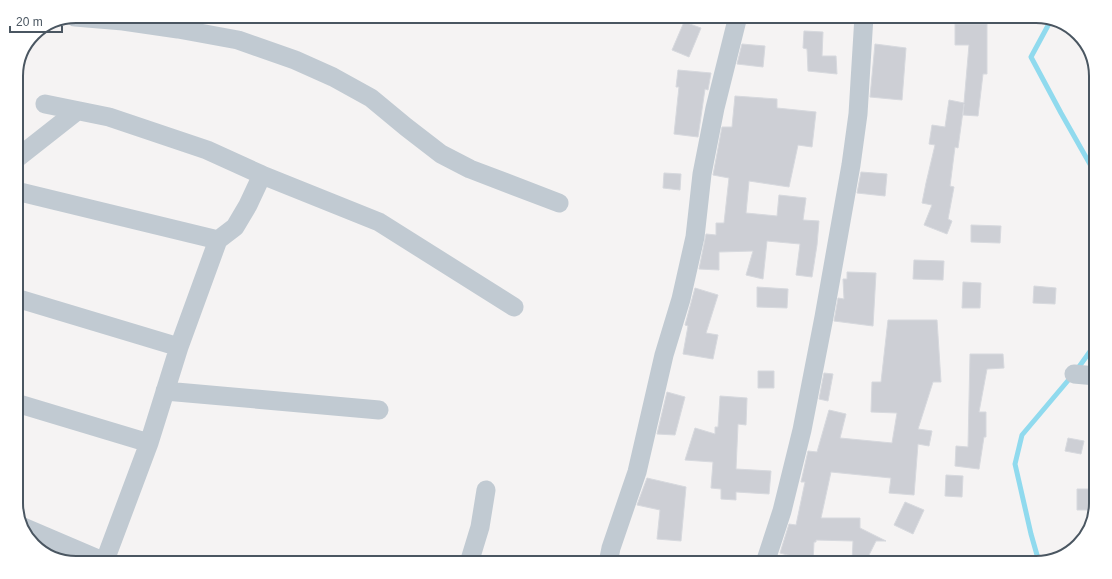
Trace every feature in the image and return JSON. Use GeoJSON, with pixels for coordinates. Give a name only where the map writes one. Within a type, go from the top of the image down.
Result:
{"type":"FeatureCollection","features":[{"type":"Feature","properties":{"kind":"street"},"geometry":{"type":"LineString","coordinates":[[137,23],[230,39],[295,60],[333,77],[371,98],[406,128],[441,154],[470,169],[559,203]]}},
{"type":"Feature","properties":{"kind":"street"},"geometry":{"type":"LineString","coordinates":[[609,556],[637,472],[664,355],[681,299],[696,237],[702,174],[715,108],[736,23]]}},
{"type":"Feature","properties":{"kind":"street"},"geometry":{"type":"LineString","coordinates":[[767,556],[782,512],[802,430],[824,317],[851,165],[858,114],[864,23]]}},
{"type":"Feature","properties":{"kind":"street"},"geometry":{"type":"LineString","coordinates":[[45,104],[109,117],[207,150],[262,175],[379,222],[514,307]]}},
{"type":"Feature","properties":{"kind":"street"},"geometry":{"type":"LineString","coordinates":[[23,153],[77,110]]}},
{"type":"Feature","properties":{"kind":"street"},"geometry":{"type":"LineString","coordinates":[[107,556],[149,443],[179,348],[218,240],[234,227],[248,205],[262,175]]}},
{"type":"Feature","properties":{"kind":"street"},"geometry":{"type":"LineString","coordinates":[[23,193],[218,240]]}},
{"type":"Feature","properties":{"kind":"street"},"geometry":{"type":"LineString","coordinates":[[23,300],[179,348]]}},
{"type":"Feature","properties":{"kind":"street"},"geometry":{"type":"LineString","coordinates":[[1074,374],[1089,375]]}},
{"type":"Feature","properties":{"kind":"street"},"geometry":{"type":"LineString","coordinates":[[165,391],[379,410]]}},
{"type":"Feature","properties":{"kind":"street"},"geometry":{"type":"LineString","coordinates":[[23,404],[149,443]]}},
{"type":"Feature","properties":{"kind":"street"},"geometry":{"type":"LineString","coordinates":[[471,556],[480,527],[486,490]]}},
{"type":"Feature","properties":{"kind":"street"},"geometry":{"type":"LineString","coordinates":[[31,530],[91,556]]}},
{"type":"Feature","properties":{"kind":"building"},"geometry":{"type":"Polygon","coordinates":[[[684,23],[701,28],[689,57],[672,50],[684,23]]]}},
{"type":"Feature","properties":{"kind":"building"},"geometry":{"type":"Polygon","coordinates":[[[955,24],[987,24],[987,74],[983,74],[978,116],[963,115],[964,104],[958,148],[955,147],[950,186],[954,187],[948,219],[952,221],[947,234],[924,225],[932,205],[922,203],[935,145],[929,144],[932,125],[945,127],[949,100],[964,103],[969,45],[955,45],[955,24]]]}},
{"type":"Feature","properties":{"kind":"building"},"geometry":{"type":"Polygon","coordinates":[[[804,31],[823,32],[822,56],[836,56],[837,74],[808,71],[807,49],[803,48],[804,31]]]}},
{"type":"Feature","properties":{"kind":"building"},"geometry":{"type":"Polygon","coordinates":[[[742,44],[765,46],[763,67],[737,64],[742,44]]]}},
{"type":"Feature","properties":{"kind":"building"},"geometry":{"type":"Polygon","coordinates":[[[875,44],[906,48],[902,100],[870,97],[875,44]]]}},
{"type":"Feature","properties":{"kind":"building"},"geometry":{"type":"Polygon","coordinates":[[[678,70],[711,73],[708,90],[705,89],[698,137],[674,134],[679,87],[676,87],[678,70]]]}},
{"type":"Feature","properties":{"kind":"building"},"geometry":{"type":"Polygon","coordinates":[[[735,96],[777,99],[777,108],[816,112],[812,147],[798,145],[789,187],[749,181],[746,213],[777,216],[779,195],[806,198],[803,220],[819,221],[812,277],[796,275],[800,244],[767,241],[763,279],[746,275],[753,251],[719,252],[719,270],[699,269],[706,234],[716,235],[716,223],[724,223],[729,178],[713,175],[722,127],[732,127],[735,96]]]}},
{"type":"Feature","properties":{"kind":"building"},"geometry":{"type":"Polygon","coordinates":[[[861,172],[887,174],[885,196],[857,193],[861,172]]]}},
{"type":"Feature","properties":{"kind":"building"},"geometry":{"type":"Polygon","coordinates":[[[664,173],[681,174],[680,190],[663,188],[664,173]]]}},
{"type":"Feature","properties":{"kind":"building"},"geometry":{"type":"Polygon","coordinates":[[[971,225],[1001,226],[1000,243],[971,242],[971,225]]]}},
{"type":"Feature","properties":{"kind":"building"},"geometry":{"type":"Polygon","coordinates":[[[914,260],[944,261],[943,280],[913,279],[914,260]]]}},
{"type":"Feature","properties":{"kind":"building"},"geometry":{"type":"Polygon","coordinates":[[[847,272],[876,273],[873,326],[834,321],[838,298],[844,299],[843,279],[847,279],[847,272]]]}},
{"type":"Feature","properties":{"kind":"building"},"geometry":{"type":"Polygon","coordinates":[[[963,282],[981,283],[980,308],[962,308],[963,282]]]}},
{"type":"Feature","properties":{"kind":"building"},"geometry":{"type":"Polygon","coordinates":[[[1034,286],[1056,288],[1055,304],[1033,303],[1034,286]]]}},
{"type":"Feature","properties":{"kind":"building"},"geometry":{"type":"Polygon","coordinates":[[[757,287],[788,289],[787,308],[757,307],[757,287]]]}},
{"type":"Feature","properties":{"kind":"building"},"geometry":{"type":"Polygon","coordinates":[[[695,288],[718,295],[706,333],[718,335],[713,359],[683,354],[688,326],[685,325],[695,288]]]}},
{"type":"Feature","properties":{"kind":"building"},"geometry":{"type":"Polygon","coordinates":[[[888,320],[937,320],[941,382],[933,382],[918,429],[932,431],[929,446],[918,444],[914,495],[889,493],[891,478],[831,472],[821,518],[860,518],[860,528],[886,541],[876,541],[868,556],[852,556],[853,541],[816,540],[816,542],[814,542],[813,556],[791,556],[780,553],[789,524],[796,525],[805,482],[801,482],[808,451],[817,452],[829,410],[846,414],[840,438],[892,443],[897,413],[871,412],[872,382],[881,382],[888,320]]]}},
{"type":"Feature","properties":{"kind":"building"},"geometry":{"type":"Polygon","coordinates":[[[970,354],[1003,354],[1004,368],[987,369],[979,412],[986,412],[986,437],[984,437],[979,469],[955,466],[956,446],[968,447],[970,354]]]}},
{"type":"Feature","properties":{"kind":"building"},"geometry":{"type":"Polygon","coordinates":[[[758,371],[774,371],[774,388],[758,388],[758,371]]]}},
{"type":"Feature","properties":{"kind":"building"},"geometry":{"type":"Polygon","coordinates":[[[824,373],[833,374],[828,401],[819,399],[824,373]]]}},
{"type":"Feature","properties":{"kind":"building"},"geometry":{"type":"Polygon","coordinates":[[[667,392],[685,397],[675,435],[657,434],[667,392]]]}},
{"type":"Feature","properties":{"kind":"building"},"geometry":{"type":"Polygon","coordinates":[[[720,396],[747,398],[746,425],[738,424],[736,469],[771,471],[769,494],[736,492],[736,500],[721,499],[721,489],[711,488],[713,462],[685,460],[695,428],[715,434],[715,427],[718,427],[720,396]]]}},
{"type":"Feature","properties":{"kind":"building"},"geometry":{"type":"Polygon","coordinates":[[[1068,438],[1084,441],[1081,454],[1065,451],[1068,438]]]}},
{"type":"Feature","properties":{"kind":"building"},"geometry":{"type":"Polygon","coordinates":[[[946,475],[963,476],[962,497],[945,496],[946,475]]]}},
{"type":"Feature","properties":{"kind":"building"},"geometry":{"type":"Polygon","coordinates":[[[647,478],[686,487],[681,541],[657,539],[660,510],[637,505],[647,478]]]}},
{"type":"Feature","properties":{"kind":"building"},"geometry":{"type":"Polygon","coordinates":[[[1077,489],[1089,489],[1089,510],[1077,510],[1077,489]]]}},
{"type":"Feature","properties":{"kind":"building"},"geometry":{"type":"Polygon","coordinates":[[[905,502],[924,510],[913,534],[894,525],[905,502]]]}},
{"type":"Feature","properties":{"kind":"waterway"},"geometry":{"type":"LineString","coordinates":[[1048,25],[1031,57],[1089,162]]}},
{"type":"Feature","properties":{"kind":"waterway"},"geometry":{"type":"LineString","coordinates":[[1076,371],[1089,353]]}},
{"type":"Feature","properties":{"kind":"waterway"},"geometry":{"type":"LineString","coordinates":[[1037,556],[1015,464],[1022,435],[1071,377]]}}]}
